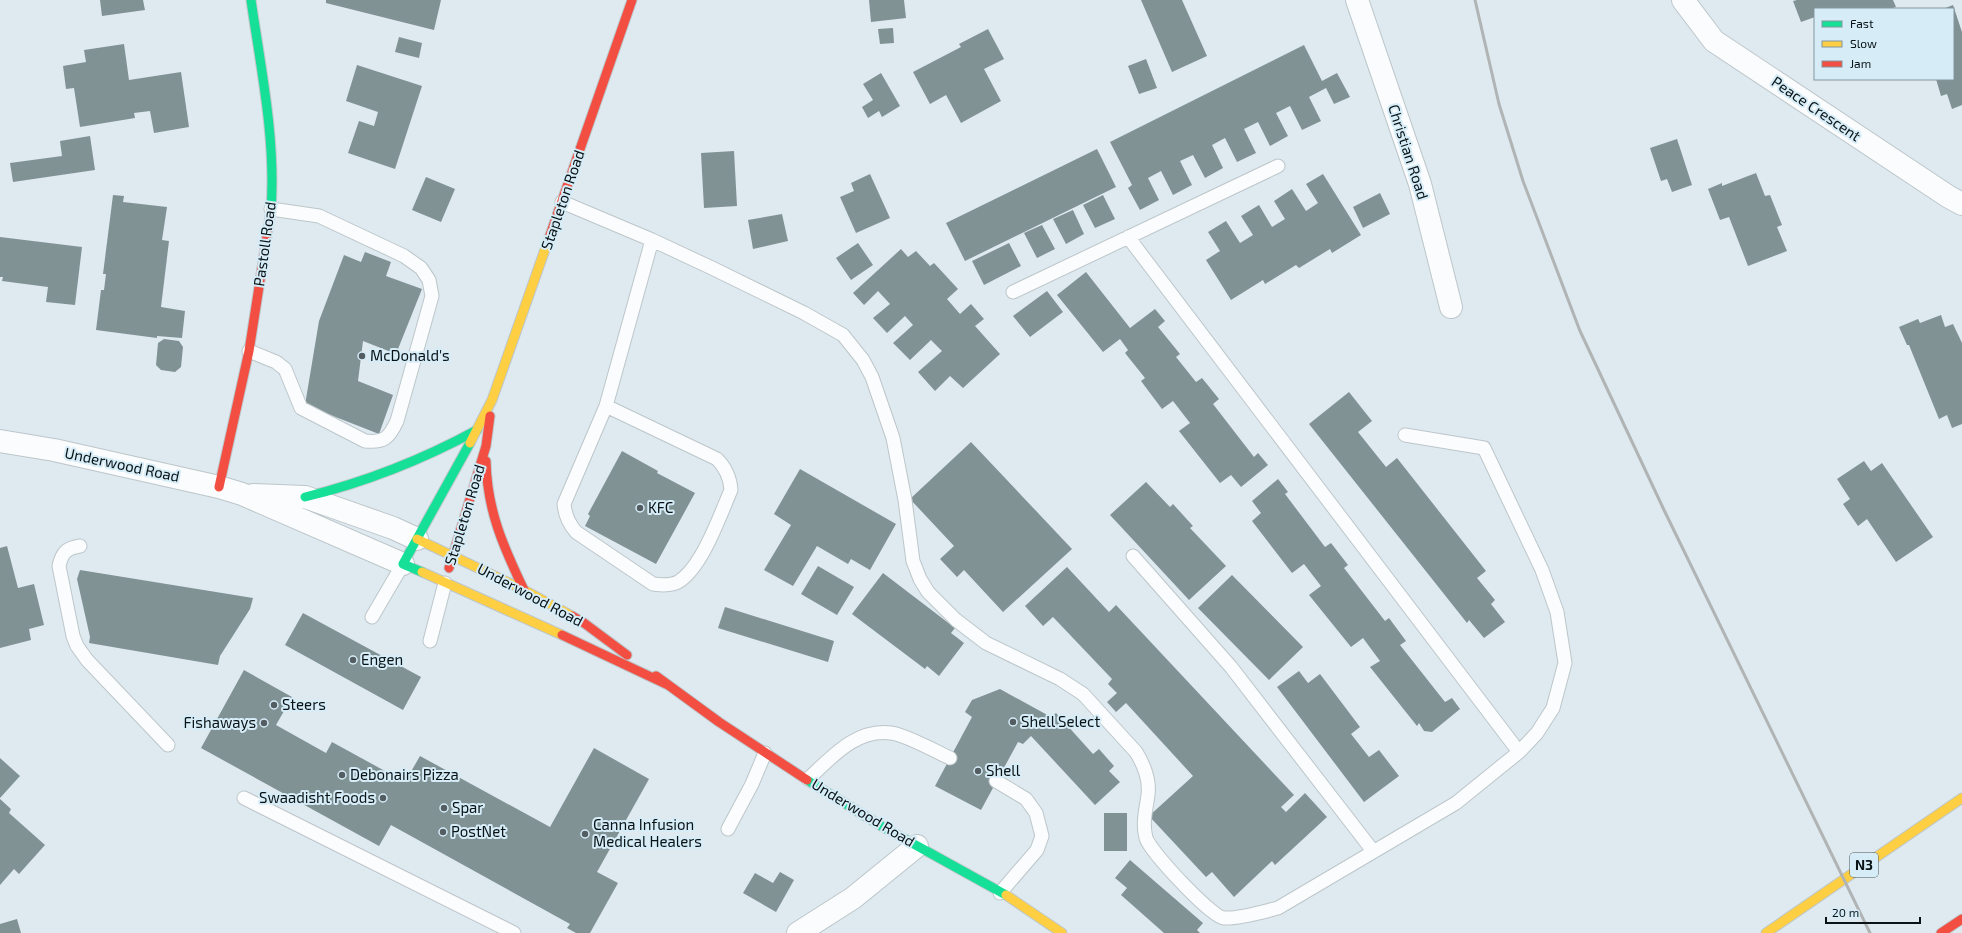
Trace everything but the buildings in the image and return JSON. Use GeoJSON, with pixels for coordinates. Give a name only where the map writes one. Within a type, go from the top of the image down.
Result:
{"type":"FeatureCollection","features":[{"type":"Feature","properties":{"kind":"main road","name":"Pastoll Road"},"geometry":{"type":"LineString","coordinates":[[219,486],[249,351],[270,209],[273,172],[272,141],[251,0]]}},
{"type":"Feature","properties":{"kind":"main road","name":"Stapleton Road"},"geometry":{"type":"LineString","coordinates":[[403,564],[492,400],[632,0]]}},
{"type":"Feature","properties":{"kind":"main road","name":"Stapleton Road"},"geometry":{"type":"LineString","coordinates":[[445,583],[452,554],[486,446],[492,400]]}},
{"type":"Feature","properties":{"kind":"main road"},"geometry":{"type":"LineString","coordinates":[[305,497],[350,486],[394,472],[436,453],[477,430]]}},
{"type":"Feature","properties":{"kind":"main road"},"geometry":{"type":"LineString","coordinates":[[486,446],[486,476],[489,502],[497,531],[524,590]]}},
{"type":"Feature","properties":{"kind":"main road","name":"Underwood Road"},"geometry":{"type":"LineString","coordinates":[[417,539],[452,554],[524,590],[584,623],[668,685],[765,753],[917,846],[964,870],[1062,933]]}},
{"type":"Feature","properties":{"kind":"main road","name":"Underwood Road"},"geometry":{"type":"LineString","coordinates":[[403,564],[574,640],[668,685]]}},
{"type":"Feature","properties":{"kind":"main road","name":"N3"},"geometry":{"type":"LineString","coordinates":[[1766,933],[1962,798]]}},
{"type":"Feature","properties":{"kind":"main road"},"geometry":{"type":"LineString","coordinates":[[1941,933],[1962,919]]}},
{"type":"Feature","properties":{"kind":"street","name":"Christian Road"},"geometry":{"type":"LineString","coordinates":[[1357,0],[1420,184],[1451,307]]}},
{"type":"Feature","properties":{"kind":"street","name":"Peace Crescent"},"geometry":{"type":"LineString","coordinates":[[1683,0],[1714,41],[1949,197],[1962,204]]}},
{"type":"Feature","properties":{"kind":"street","name":"Underwood Road"},"geometry":{"type":"LineString","coordinates":[[0,441],[54,450],[219,486],[242,494],[403,564]]}},
{"type":"Feature","properties":{"kind":"street","name":"Underwood Road"},"geometry":{"type":"LineString","coordinates":[[242,494],[305,497],[393,528],[417,539]]}},
{"type":"Feature","properties":{"kind":"street"},"geometry":{"type":"LineString","coordinates":[[798,933],[853,898],[917,846]]}},
{"type":"Feature","properties":{"kind":"lane"},"geometry":{"type":"LineString","coordinates":[[1013,292],[1278,166]]}},
{"type":"Feature","properties":{"kind":"lane"},"geometry":{"type":"LineString","coordinates":[[562,202],[652,240],[804,313],[843,335],[863,360],[872,377],[893,438],[905,500],[913,561],[920,579],[928,592],[956,620],[986,643],[1041,669],[1083,694],[1136,752],[1142,762],[1147,777],[1149,794],[1144,825],[1146,839],[1164,864],[1207,909],[1222,918],[1256,914],[1278,908],[1456,803],[1519,752],[1537,734],[1553,708],[1565,663],[1556,612],[1542,570],[1484,448],[1405,435]]}},
{"type":"Feature","properties":{"kind":"lane"},"geometry":{"type":"LineString","coordinates":[[249,351],[276,362],[285,369],[301,408],[365,441],[375,442],[387,438],[397,420],[432,296],[429,280],[420,268],[404,256],[319,216],[270,209]]}},
{"type":"Feature","properties":{"kind":"lane"},"geometry":{"type":"LineString","coordinates":[[1128,237],[1519,752]]}},
{"type":"Feature","properties":{"kind":"lane"},"geometry":{"type":"LineString","coordinates":[[606,406],[717,459],[724,467],[730,479],[731,490],[699,560],[678,582],[664,586],[654,584],[576,532],[570,525],[565,512],[564,504],[606,406],[652,240]]}},
{"type":"Feature","properties":{"kind":"lane"},"geometry":{"type":"LineString","coordinates":[[80,546],[68,549],[62,555],[59,566],[73,636],[77,646],[87,660],[168,745]]}},
{"type":"Feature","properties":{"kind":"lane"},"geometry":{"type":"LineString","coordinates":[[1133,556],[1231,667],[1373,851]]}},
{"type":"Feature","properties":{"kind":"lane"},"geometry":{"type":"LineString","coordinates":[[372,617],[403,564]]}},
{"type":"Feature","properties":{"kind":"lane"},"geometry":{"type":"LineString","coordinates":[[430,641],[445,583]]}},
{"type":"Feature","properties":{"kind":"lane"},"geometry":{"type":"LineString","coordinates":[[808,779],[848,744],[860,738],[881,732],[892,733],[950,758]]}},
{"type":"Feature","properties":{"kind":"lane"},"geometry":{"type":"LineString","coordinates":[[728,829],[752,784],[765,753]]}},
{"type":"Feature","properties":{"kind":"lane"},"geometry":{"type":"LineString","coordinates":[[996,781],[1026,799],[1036,813],[1042,836],[1037,850],[1000,893]]}},
{"type":"Feature","properties":{"kind":"lane"},"geometry":{"type":"LineString","coordinates":[[244,798],[514,933]]}},
{"type":"Feature","properties":{"kind":"railway"},"geometry":{"type":"LineString","coordinates":[[1475,0],[1499,104],[1523,181],[1580,331],[1664,510],[1870,933]]}},
{"type":"Feature","properties":{"kind":"traffic: fast"},"geometry":{"type":"LineString","coordinates":[[251,0],[270,131],[272,183],[271,210]]}},
{"type":"Feature","properties":{"kind":"traffic: fast"},"geometry":{"type":"LineString","coordinates":[[305,497],[328,491],[393,469],[436,451],[477,430]]}},
{"type":"Feature","properties":{"kind":"traffic: fast"},"geometry":{"type":"LineString","coordinates":[[422,572],[403,564],[470,443]]}},
{"type":"Feature","properties":{"kind":"traffic: fast"},"geometry":{"type":"LineString","coordinates":[[807,780],[883,827],[1006,895]]}},
{"type":"Feature","properties":{"kind":"traffic: slow"},"geometry":{"type":"LineString","coordinates":[[470,443],[492,400],[548,241]]}},
{"type":"Feature","properties":{"kind":"traffic: slow"},"geometry":{"type":"LineString","coordinates":[[417,539],[524,590],[572,616]]}},
{"type":"Feature","properties":{"kind":"traffic: slow"},"geometry":{"type":"LineString","coordinates":[[422,572],[562,635]]}},
{"type":"Feature","properties":{"kind":"traffic: slow"},"geometry":{"type":"LineString","coordinates":[[1766,933],[1962,798]]}},
{"type":"Feature","properties":{"kind":"traffic: slow"},"geometry":{"type":"LineString","coordinates":[[1006,895],[1062,933]]}},
{"type":"Feature","properties":{"kind":"traffic: jam"},"geometry":{"type":"LineString","coordinates":[[548,241],[632,0]]}},
{"type":"Feature","properties":{"kind":"traffic: jam"},"geometry":{"type":"LineString","coordinates":[[219,487],[249,351],[271,210]]}},
{"type":"Feature","properties":{"kind":"traffic: jam"},"geometry":{"type":"LineString","coordinates":[[449,568],[486,446],[490,416]]}},
{"type":"Feature","properties":{"kind":"traffic: jam"},"geometry":{"type":"LineString","coordinates":[[486,461],[489,496],[493,512],[503,543],[524,590]]}},
{"type":"Feature","properties":{"kind":"traffic: jam"},"geometry":{"type":"LineString","coordinates":[[572,616],[584,623],[627,655]]}},
{"type":"Feature","properties":{"kind":"traffic: jam"},"geometry":{"type":"LineString","coordinates":[[562,635],[668,685]]}},
{"type":"Feature","properties":{"kind":"traffic: jam"},"geometry":{"type":"LineString","coordinates":[[656,676],[719,722],[807,780]]}},
{"type":"Feature","properties":{"kind":"traffic: jam"},"geometry":{"type":"LineString","coordinates":[[1941,933],[1962,919]]}},
{"type":"Feature","properties":{"kind":"place","name":"McDonald's"},"geometry":{"type":"Point","coordinates":[362,356]}},
{"type":"Feature","properties":{"kind":"place","name":"KFC"},"geometry":{"type":"Point","coordinates":[640,508]}},
{"type":"Feature","properties":{"kind":"place","name":"Engen"},"geometry":{"type":"Point","coordinates":[353,660]}},
{"type":"Feature","properties":{"kind":"place","name":"Steers"},"geometry":{"type":"Point","coordinates":[274,705]}},
{"type":"Feature","properties":{"kind":"place","name":"Shell Select"},"geometry":{"type":"Point","coordinates":[1013,722]}},
{"type":"Feature","properties":{"kind":"place","name":"Fishaways"},"geometry":{"type":"Point","coordinates":[264,723]}},
{"type":"Feature","properties":{"kind":"place","name":"Shell"},"geometry":{"type":"Point","coordinates":[978,771]}},
{"type":"Feature","properties":{"kind":"place","name":"Debonairs Pizza"},"geometry":{"type":"Point","coordinates":[342,775]}},
{"type":"Feature","properties":{"kind":"place","name":"Swaadisht Foods"},"geometry":{"type":"Point","coordinates":[383,798]}},
{"type":"Feature","properties":{"kind":"place","name":"Spar"},"geometry":{"type":"Point","coordinates":[444,808]}},
{"type":"Feature","properties":{"kind":"place","name":"PostNet"},"geometry":{"type":"Point","coordinates":[443,832]}},
{"type":"Feature","properties":{"kind":"place","name":"Canna Infusion Medical Healers"},"geometry":{"type":"Point","coordinates":[585,834]}}]}
